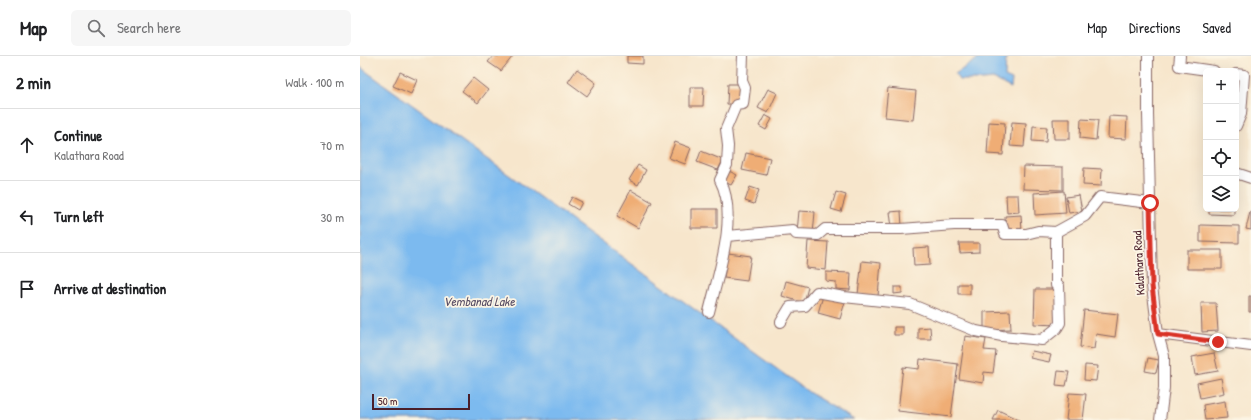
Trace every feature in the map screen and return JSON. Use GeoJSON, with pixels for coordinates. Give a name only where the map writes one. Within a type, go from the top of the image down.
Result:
{"type":"FeatureCollection","features":[{"type":"Feature","properties":{"kind":"street"},"geometry":{"type":"LineString","coordinates":[[709,312],[727,236],[728,202],[720,180],[727,165],[728,146],[726,129],[736,105],[743,104],[745,88],[742,81],[743,56]]}},
{"type":"Feature","properties":{"kind":"street","name":"Kalathara Road"},"geometry":{"type":"LineString","coordinates":[[1148,56],[1152,286],[1158,334],[1164,356],[1164,388],[1160,420]]}},
{"type":"Feature","properties":{"kind":"street"},"geometry":{"type":"LineString","coordinates":[[1180,56],[1179,66],[1203,69]]}},
{"type":"Feature","properties":{"kind":"street"},"geometry":{"type":"LineString","coordinates":[[1239,74],[1244,75],[1241,114],[1239,119]]}},
{"type":"Feature","properties":{"kind":"street"},"geometry":{"type":"LineString","coordinates":[[1239,174],[1251,178]]}},
{"type":"Feature","properties":{"kind":"street"},"geometry":{"type":"LineString","coordinates":[[727,236],[793,230],[796,234],[818,235],[824,229],[901,229],[961,225],[1002,225],[1005,234],[1026,234],[1038,231],[1056,232],[1084,216],[1100,196],[1150,203]]}},
{"type":"Feature","properties":{"kind":"street"},"geometry":{"type":"LineString","coordinates":[[781,322],[790,307],[805,306],[817,292],[844,297],[910,304],[976,331],[1002,336],[1042,340],[1057,328],[1060,323],[1059,286],[1056,285],[1056,232]]}},
{"type":"Feature","properties":{"kind":"street"},"geometry":{"type":"LineString","coordinates":[[1158,334],[1251,346]]}},
{"type":"Feature","properties":{"kind":"water"},"geometry":{"type":"Polygon","coordinates":[[[982,56],[1006,56],[1005,77],[1012,80],[1011,88],[993,79],[959,80],[955,74],[982,56]]]}},
{"type":"Feature","properties":{"kind":"water","name":"Vembanad Lake"},"geometry":{"type":"Polygon","coordinates":[[[360,67],[810,393],[854,420],[360,420],[360,67]]]}},
{"type":"Feature","properties":{"kind":"building"},"geometry":{"type":"Polygon","coordinates":[[[493,56],[513,56],[501,71],[488,62],[493,56]]]}},
{"type":"Feature","properties":{"kind":"building"},"geometry":{"type":"Polygon","coordinates":[[[627,56],[643,56],[643,64],[627,63],[627,56]]]}},
{"type":"Feature","properties":{"kind":"building"},"geometry":{"type":"Polygon","coordinates":[[[577,69],[596,83],[587,96],[568,82],[577,69]]]}},
{"type":"Feature","properties":{"kind":"building"},"geometry":{"type":"Polygon","coordinates":[[[400,72],[417,80],[411,94],[393,86],[400,72]]]}},
{"type":"Feature","properties":{"kind":"building"},"geometry":{"type":"Polygon","coordinates":[[[473,78],[488,90],[478,103],[462,91],[473,78]]]}},
{"type":"Feature","properties":{"kind":"building"},"geometry":{"type":"Polygon","coordinates":[[[728,84],[742,84],[741,104],[727,104],[728,84]]]}},
{"type":"Feature","properties":{"kind":"building"},"geometry":{"type":"Polygon","coordinates":[[[690,87],[704,87],[703,106],[690,106],[690,87]]]}},
{"type":"Feature","properties":{"kind":"building"},"geometry":{"type":"Polygon","coordinates":[[[888,88],[916,91],[913,120],[885,117],[888,88]]]}},
{"type":"Feature","properties":{"kind":"building"},"geometry":{"type":"Polygon","coordinates":[[[768,89],[777,93],[768,113],[758,108],[768,89]]]}},
{"type":"Feature","properties":{"kind":"building"},"geometry":{"type":"Polygon","coordinates":[[[765,115],[772,119],[766,130],[759,126],[765,115]]]}},
{"type":"Feature","properties":{"kind":"building"},"geometry":{"type":"Polygon","coordinates":[[[1109,116],[1127,117],[1126,139],[1108,138],[1109,116]]]}},
{"type":"Feature","properties":{"kind":"building"},"geometry":{"type":"Polygon","coordinates":[[[1053,119],[1070,119],[1070,139],[1054,139],[1053,119]]]}},
{"type":"Feature","properties":{"kind":"building"},"geometry":{"type":"Polygon","coordinates":[[[1081,119],[1098,120],[1096,140],[1080,138],[1081,119]]]}},
{"type":"Feature","properties":{"kind":"building"},"geometry":{"type":"Polygon","coordinates":[[[989,122],[1005,123],[1003,155],[987,154],[989,122]]]}},
{"type":"Feature","properties":{"kind":"building"},"geometry":{"type":"Polygon","coordinates":[[[1012,122],[1026,123],[1024,147],[1010,146],[1012,122]]]}},
{"type":"Feature","properties":{"kind":"building"},"geometry":{"type":"Polygon","coordinates":[[[1033,126],[1047,127],[1046,142],[1032,141],[1033,126]]]}},
{"type":"Feature","properties":{"kind":"building"},"geometry":{"type":"Polygon","coordinates":[[[675,142],[691,148],[685,164],[669,158],[675,142]]]}},
{"type":"Feature","properties":{"kind":"building"},"geometry":{"type":"Polygon","coordinates":[[[701,151],[723,160],[718,170],[697,162],[701,151]]]}},
{"type":"Feature","properties":{"kind":"building"},"geometry":{"type":"Polygon","coordinates":[[[746,153],[770,158],[766,175],[742,170],[746,153]]]}},
{"type":"Feature","properties":{"kind":"building"},"geometry":{"type":"Polygon","coordinates":[[[638,165],[646,170],[638,185],[629,180],[638,165]]]}},
{"type":"Feature","properties":{"kind":"building"},"geometry":{"type":"Polygon","coordinates":[[[1024,166],[1063,167],[1063,190],[1023,189],[1024,166]]]}},
{"type":"Feature","properties":{"kind":"building"},"geometry":{"type":"Polygon","coordinates":[[[1084,168],[1102,169],[1101,186],[1083,185],[1084,168]]]}},
{"type":"Feature","properties":{"kind":"building"},"geometry":{"type":"Polygon","coordinates":[[[727,170],[737,175],[731,185],[721,180],[727,170]]]}},
{"type":"Feature","properties":{"kind":"building"},"geometry":{"type":"Polygon","coordinates":[[[750,187],[759,190],[754,204],[745,201],[750,187]]]}},
{"type":"Feature","properties":{"kind":"building"},"geometry":{"type":"Polygon","coordinates":[[[631,190],[652,202],[638,228],[617,216],[631,190]]]}},
{"type":"Feature","properties":{"kind":"building"},"geometry":{"type":"Polygon","coordinates":[[[1064,191],[1066,213],[1035,215],[1034,193],[1064,191]]]}},
{"type":"Feature","properties":{"kind":"building"},"geometry":{"type":"Polygon","coordinates":[[[836,192],[846,195],[841,212],[831,209],[836,192]]]}},
{"type":"Feature","properties":{"kind":"building"},"geometry":{"type":"Polygon","coordinates":[[[1006,195],[1018,195],[1019,212],[1007,213],[1006,195]]]}},
{"type":"Feature","properties":{"kind":"building"},"geometry":{"type":"Polygon","coordinates":[[[1079,195],[1082,211],[1069,213],[1066,197],[1079,195]]]}},
{"type":"Feature","properties":{"kind":"building"},"geometry":{"type":"Polygon","coordinates":[[[572,197],[582,202],[578,210],[568,204],[572,197]]]}},
{"type":"Feature","properties":{"kind":"building"},"geometry":{"type":"Polygon","coordinates":[[[691,209],[717,209],[717,228],[691,228],[691,209]]]}},
{"type":"Feature","properties":{"kind":"building"},"geometry":{"type":"Polygon","coordinates":[[[799,211],[815,212],[813,234],[797,232],[799,211]]]}},
{"type":"Feature","properties":{"kind":"building"},"geometry":{"type":"Polygon","coordinates":[[[901,211],[902,227],[892,228],[890,212],[901,211]]]}},
{"type":"Feature","properties":{"kind":"building"},"geometry":{"type":"Polygon","coordinates":[[[1209,212],[1234,212],[1234,215],[1209,214],[1209,212]]]}},
{"type":"Feature","properties":{"kind":"building"},"geometry":{"type":"Polygon","coordinates":[[[1251,212],[1251,230],[1246,229],[1251,212]]]}},
{"type":"Feature","properties":{"kind":"building"},"geometry":{"type":"Polygon","coordinates":[[[1021,215],[1022,232],[1006,233],[1005,216],[1021,215]]]}},
{"type":"Feature","properties":{"kind":"building"},"geometry":{"type":"Polygon","coordinates":[[[1200,225],[1239,226],[1239,243],[1200,242],[1200,225]]]}},
{"type":"Feature","properties":{"kind":"building"},"geometry":{"type":"Polygon","coordinates":[[[808,241],[828,242],[826,270],[806,268],[808,241]]]}},
{"type":"Feature","properties":{"kind":"building"},"geometry":{"type":"Polygon","coordinates":[[[959,243],[979,243],[979,252],[960,253],[959,243]]]}},
{"type":"Feature","properties":{"kind":"building"},"geometry":{"type":"Polygon","coordinates":[[[929,247],[930,265],[914,266],[913,248],[929,247]]]}},
{"type":"Feature","properties":{"kind":"building"},"geometry":{"type":"Polygon","coordinates":[[[1187,250],[1222,250],[1222,269],[1187,269],[1187,250]]]}},
{"type":"Feature","properties":{"kind":"building"},"geometry":{"type":"Polygon","coordinates":[[[728,253],[751,256],[747,281],[724,278],[728,253]]]}},
{"type":"Feature","properties":{"kind":"building"},"geometry":{"type":"Polygon","coordinates":[[[862,261],[881,263],[878,296],[858,294],[862,261]]]}},
{"type":"Feature","properties":{"kind":"building"},"geometry":{"type":"Polygon","coordinates":[[[826,272],[851,273],[850,290],[836,289],[836,282],[826,281],[826,272]]]}},
{"type":"Feature","properties":{"kind":"building"},"geometry":{"type":"Polygon","coordinates":[[[786,281],[808,287],[804,303],[782,296],[786,281]]]}},
{"type":"Feature","properties":{"kind":"building"},"geometry":{"type":"Polygon","coordinates":[[[958,284],[970,284],[970,294],[958,294],[958,284]]]}},
{"type":"Feature","properties":{"kind":"building"},"geometry":{"type":"Polygon","coordinates":[[[894,287],[902,287],[902,293],[894,294],[894,287]]]}},
{"type":"Feature","properties":{"kind":"building"},"geometry":{"type":"Polygon","coordinates":[[[1035,289],[1058,289],[1057,325],[1034,324],[1035,289]]]}},
{"type":"Feature","properties":{"kind":"building"},"geometry":{"type":"Polygon","coordinates":[[[823,296],[845,302],[840,319],[818,313],[823,296]]]}},
{"type":"Feature","properties":{"kind":"building"},"geometry":{"type":"Polygon","coordinates":[[[1249,296],[1251,296],[1251,312],[1249,312],[1249,296]]]}},
{"type":"Feature","properties":{"kind":"building"},"geometry":{"type":"Polygon","coordinates":[[[1201,303],[1216,303],[1218,331],[1202,332],[1201,303]]]}},
{"type":"Feature","properties":{"kind":"building"},"geometry":{"type":"Polygon","coordinates":[[[1084,310],[1118,314],[1115,337],[1096,334],[1094,349],[1080,347],[1084,310]]]}},
{"type":"Feature","properties":{"kind":"building"},"geometry":{"type":"Polygon","coordinates":[[[1010,311],[1011,329],[984,330],[984,312],[1010,311]]]}},
{"type":"Feature","properties":{"kind":"building"},"geometry":{"type":"Polygon","coordinates":[[[894,327],[903,327],[903,335],[894,335],[894,327]]]}},
{"type":"Feature","properties":{"kind":"building"},"geometry":{"type":"Polygon","coordinates":[[[930,327],[931,339],[918,339],[918,328],[930,327]]]}},
{"type":"Feature","properties":{"kind":"building"},"geometry":{"type":"Polygon","coordinates":[[[965,336],[986,339],[984,350],[996,351],[993,373],[984,372],[983,383],[959,379],[965,336]]]}},
{"type":"Feature","properties":{"kind":"building"},"geometry":{"type":"Polygon","coordinates":[[[1032,351],[1051,355],[1049,362],[1030,358],[1032,351]]]}},
{"type":"Feature","properties":{"kind":"building"},"geometry":{"type":"Polygon","coordinates":[[[1214,353],[1218,371],[1195,375],[1192,357],[1214,353]]]}},
{"type":"Feature","properties":{"kind":"building"},"geometry":{"type":"Polygon","coordinates":[[[1148,358],[1159,360],[1156,373],[1145,371],[1148,358]]]}},
{"type":"Feature","properties":{"kind":"building"},"geometry":{"type":"Polygon","coordinates":[[[920,359],[958,364],[951,417],[898,411],[903,367],[919,369],[920,359]]]}},
{"type":"Feature","properties":{"kind":"building"},"geometry":{"type":"Polygon","coordinates":[[[1085,365],[1098,366],[1096,381],[1084,380],[1085,365]]]}},
{"type":"Feature","properties":{"kind":"building"},"geometry":{"type":"Polygon","coordinates":[[[1058,371],[1069,372],[1066,386],[1056,385],[1058,371]]]}},
{"type":"Feature","properties":{"kind":"building"},"geometry":{"type":"Polygon","coordinates":[[[1221,378],[1224,393],[1200,398],[1197,383],[1221,378]]]}},
{"type":"Feature","properties":{"kind":"building"},"geometry":{"type":"Polygon","coordinates":[[[1069,393],[1086,394],[1083,420],[1066,420],[1069,393]]]}},
{"type":"Feature","properties":{"kind":"building"},"geometry":{"type":"Polygon","coordinates":[[[1225,401],[1227,418],[1205,420],[1203,405],[1225,401]]]}},
{"type":"Feature","properties":{"kind":"building"},"geometry":{"type":"Polygon","coordinates":[[[998,410],[1019,420],[993,420],[998,410]]]}},
{"type":"Feature","properties":{"kind":"route"},"geometry":{"type":"LineString","coordinates":[[1150,203],[1152,286],[1158,334],[1218,342]]}}]}
